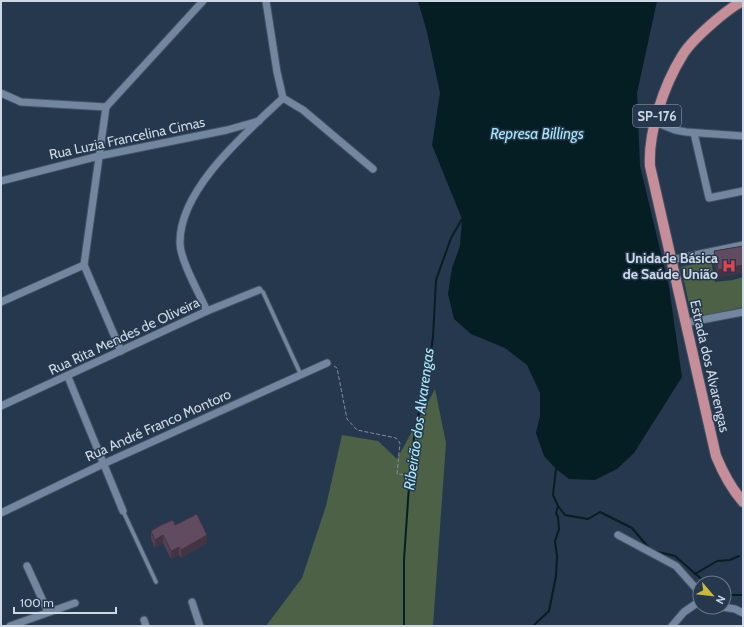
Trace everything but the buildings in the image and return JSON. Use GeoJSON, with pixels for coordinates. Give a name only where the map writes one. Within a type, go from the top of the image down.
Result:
{"type":"FeatureCollection","features":[{"type":"Feature","properties":{"kind":"main road","name":"Estrada dos Alvarengas"},"geometry":{"type":"LineString","coordinates":[[743,1],[712,24],[692,42],[682,55],[655,122],[649,144],[650,166],[716,456],[730,484],[743,502]]}},
{"type":"Feature","properties":{"kind":"street"},"geometry":{"type":"LineString","coordinates":[[121,351],[84,265],[106,107],[203,1]]}},
{"type":"Feature","properties":{"kind":"street"},"geometry":{"type":"LineString","coordinates":[[266,1],[277,72],[283,98],[303,110],[373,169]]}},
{"type":"Feature","properties":{"kind":"street"},"geometry":{"type":"LineString","coordinates":[[1,93],[21,102],[106,107]]}},
{"type":"Feature","properties":{"kind":"street"},"geometry":{"type":"LineString","coordinates":[[207,311],[182,255],[180,244],[180,234],[192,198],[202,182],[237,143],[283,98]]}},
{"type":"Feature","properties":{"kind":"street","name":"Rua Luzia Francelina Cimas"},"geometry":{"type":"LineString","coordinates":[[1,181],[99,156],[227,130],[260,120]]}},
{"type":"Feature","properties":{"kind":"street"},"geometry":{"type":"LineString","coordinates":[[655,122],[675,130],[694,133],[743,136]]}},
{"type":"Feature","properties":{"kind":"street"},"geometry":{"type":"LineString","coordinates":[[227,130],[235,136],[237,143]]}},
{"type":"Feature","properties":{"kind":"street"},"geometry":{"type":"LineString","coordinates":[[694,133],[709,198],[743,191]]}},
{"type":"Feature","properties":{"kind":"street"},"geometry":{"type":"LineString","coordinates":[[671,260],[743,245]]}},
{"type":"Feature","properties":{"kind":"street"},"geometry":{"type":"LineString","coordinates":[[1,302],[84,265]]}},
{"type":"Feature","properties":{"kind":"street","name":"Rua Rita Mendes de Oliveira"},"geometry":{"type":"LineString","coordinates":[[1,406],[68,377],[207,311],[259,290]]}},
{"type":"Feature","properties":{"kind":"street"},"geometry":{"type":"LineString","coordinates":[[685,323],[743,312]]}},
{"type":"Feature","properties":{"kind":"street","name":"Rua André Franco Montoro"},"geometry":{"type":"LineString","coordinates":[[1,513],[103,464],[327,363]]}},
{"type":"Feature","properties":{"kind":"street"},"geometry":{"type":"LineString","coordinates":[[68,377],[122,511]]}},
{"type":"Feature","properties":{"kind":"street"},"geometry":{"type":"LineString","coordinates":[[618,534],[676,566],[692,584]]}},
{"type":"Feature","properties":{"kind":"street"},"geometry":{"type":"LineString","coordinates":[[26,566],[48,612]]}},
{"type":"Feature","properties":{"kind":"street"},"geometry":{"type":"LineString","coordinates":[[192,602],[200,626]]}},
{"type":"Feature","properties":{"kind":"street"},"geometry":{"type":"LineString","coordinates":[[10,626],[20,624],[48,612],[75,603]]}},
{"type":"Feature","properties":{"kind":"street"},"geometry":{"type":"LineString","coordinates":[[672,626],[684,612],[692,606]]}},
{"type":"Feature","properties":{"kind":"street"},"geometry":{"type":"LineString","coordinates":[[732,608],[743,613]]}},
{"type":"Feature","properties":{"kind":"lane"},"geometry":{"type":"LineString","coordinates":[[259,290],[263,292],[301,375]]}},
{"type":"Feature","properties":{"kind":"lane"},"geometry":{"type":"LineString","coordinates":[[122,511],[156,582]]}},
{"type":"Feature","properties":{"kind":"path"},"geometry":{"type":"LineString","coordinates":[[327,363],[337,368],[347,419],[357,430],[396,438],[400,443],[397,474],[417,476]]}},
{"type":"Feature","properties":{"kind":"green space"},"geometry":{"type":"Polygon","coordinates":[[[711,260],[715,282],[743,277],[743,307],[701,317],[695,315],[689,304],[681,267],[711,260]]]}},
{"type":"Feature","properties":{"kind":"green space"},"geometry":{"type":"Polygon","coordinates":[[[435,389],[446,443],[433,626],[266,626],[302,578],[326,506],[342,435],[378,441],[397,459],[435,389]]]}},
{"type":"Feature","properties":{"kind":"water","name":"Represa Billings"},"geometry":{"type":"Polygon","coordinates":[[[418,1],[657,1],[637,93],[640,166],[669,287],[682,377],[634,453],[617,469],[595,480],[569,479],[556,469],[544,456],[536,433],[540,416],[540,393],[527,365],[505,348],[471,334],[454,319],[448,294],[452,268],[460,246],[462,219],[432,145],[440,93],[427,32],[418,1]]]}},
{"type":"Feature","properties":{"kind":"waterway","name":"Ribeirão dos Alvarengas"},"geometry":{"type":"LineString","coordinates":[[404,626],[404,560],[410,471],[415,429],[427,379],[433,337],[436,280],[451,238],[462,219]]}},
{"type":"Feature","properties":{"kind":"waterway"},"geometry":{"type":"LineString","coordinates":[[533,626],[549,611],[556,576],[557,556],[555,541],[559,529],[558,517],[556,513],[558,506],[553,495],[556,469]]}},
{"type":"Feature","properties":{"kind":"waterway"},"geometry":{"type":"LineString","coordinates":[[558,506],[565,515],[588,519],[600,512],[632,528],[649,548]]}},
{"type":"Feature","properties":{"kind":"waterway"},"geometry":{"type":"LineString","coordinates":[[654,551],[675,556],[697,575]]}},
{"type":"Feature","properties":{"kind":"waterway"},"geometry":{"type":"LineString","coordinates":[[695,574],[717,561],[730,560],[739,556]]}},
{"type":"Feature","properties":{"kind":"waterway"},"geometry":{"type":"LineString","coordinates":[[732,595],[743,595]]}},
{"type":"Feature","properties":{"kind":"place","name":"Unidade Básica de Saúde União"},"geometry":{"type":"Point","coordinates":[729,266]}}]}
